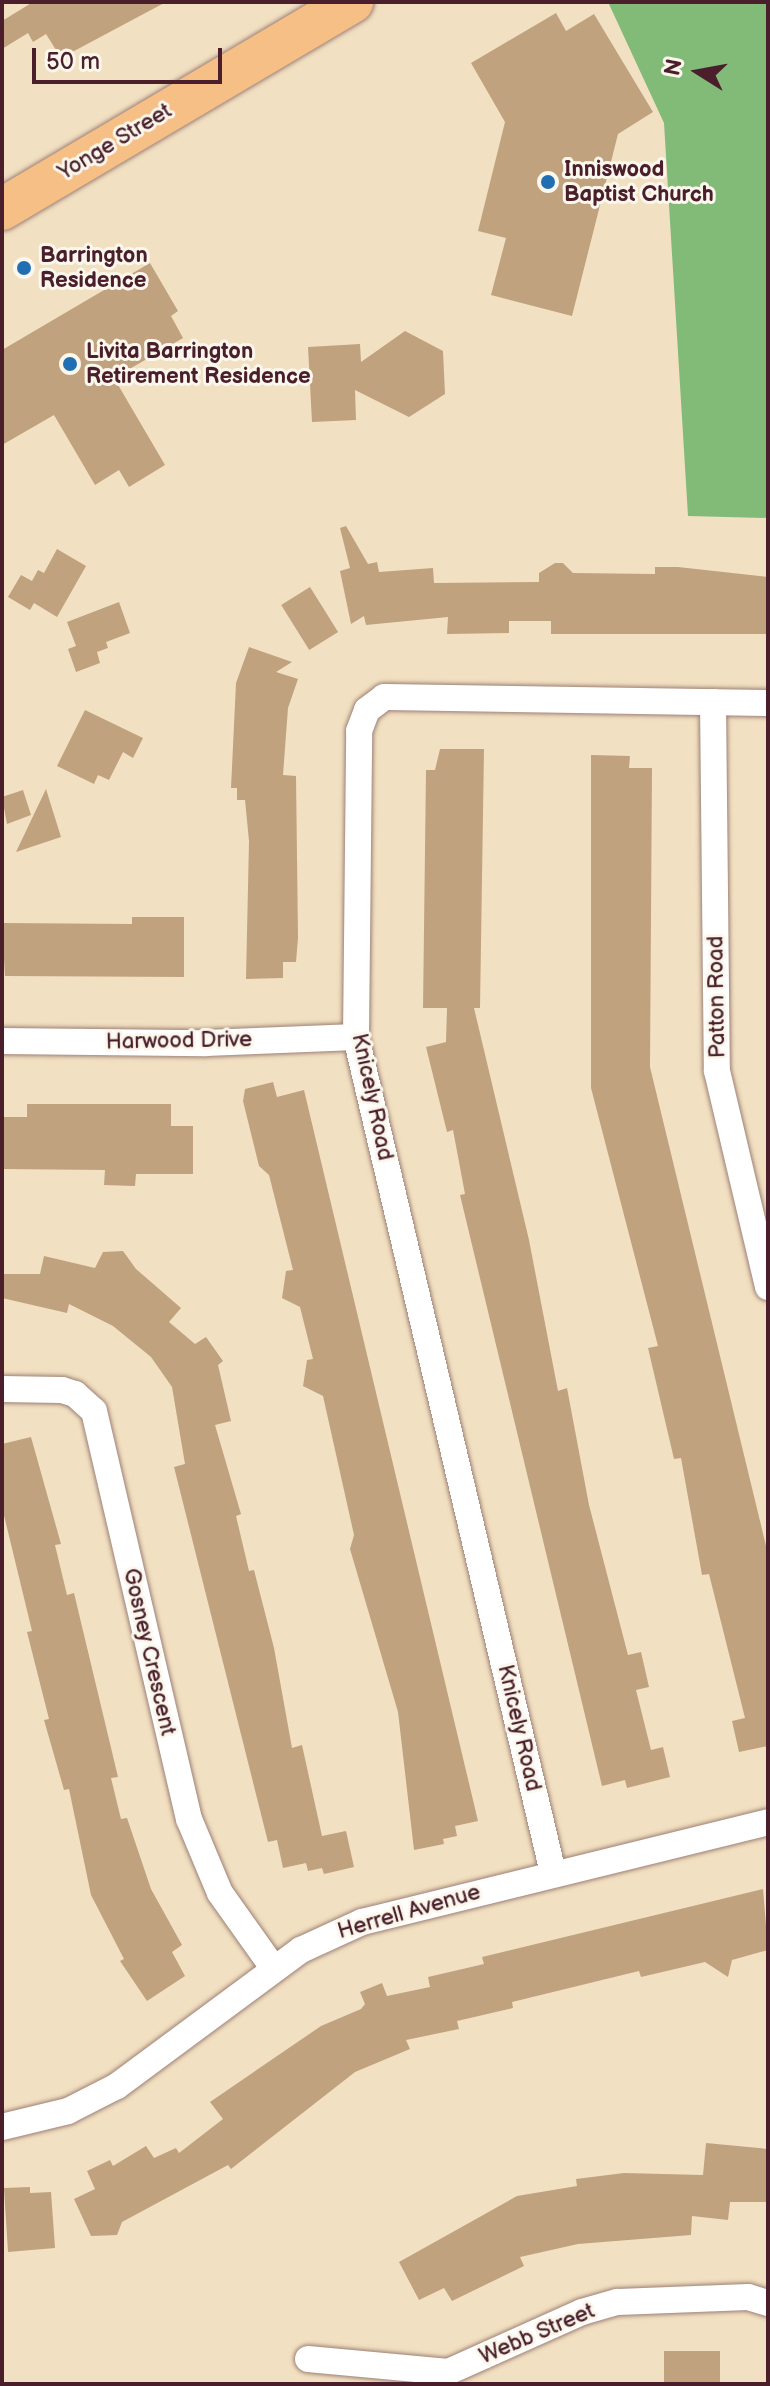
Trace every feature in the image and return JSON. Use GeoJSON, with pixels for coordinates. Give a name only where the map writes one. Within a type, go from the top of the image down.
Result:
{"type":"FeatureCollection","features":[{"type":"Feature","properties":{"kind":"main road","name":"Yonge Street"},"geometry":{"type":"LineString","coordinates":[[2,209],[352,2]]}},
{"type":"Feature","properties":{"kind":"street","name":"Knicely Road"},"geometry":{"type":"LineString","coordinates":[[553,1873],[356,1037],[359,731],[367,710],[384,697],[768,703]]}},
{"type":"Feature","properties":{"kind":"street","name":"Patton Road"},"geometry":{"type":"LineString","coordinates":[[713,702],[717,1071],[768,1287]]}},
{"type":"Feature","properties":{"kind":"street","name":"Harwood Drive"},"geometry":{"type":"LineString","coordinates":[[2,1041],[206,1043],[356,1037]]}},
{"type":"Feature","properties":{"kind":"street","name":"Gosney Crescent"},"geometry":{"type":"LineString","coordinates":[[2,1389],[62,1390],[75,1394],[94,1411],[189,1819],[220,1893],[274,1969]]}},
{"type":"Feature","properties":{"kind":"street","name":"Herrell Avenue"},"geometry":{"type":"LineString","coordinates":[[2,2127],[68,2111],[117,2086],[301,1950],[362,1922],[768,1822]]}},
{"type":"Feature","properties":{"kind":"street","name":"Webb Street"},"geometry":{"type":"LineString","coordinates":[[308,2359],[448,2372],[582,2312],[618,2302],[748,2297],[768,2303]]}},
{"type":"Feature","properties":{"kind":"green space"},"geometry":{"type":"Polygon","coordinates":[[[608,2],[768,2],[768,518],[688,516],[664,123],[608,2]]]}},
{"type":"Feature","properties":{"kind":"building"},"geometry":{"type":"Polygon","coordinates":[[[33,2],[166,2],[61,58],[46,34],[33,42],[28,33],[2,49],[2,21],[33,2]]]}},
{"type":"Feature","properties":{"kind":"building","name":"Inniswood Baptist Church"},"geometry":{"type":"Polygon","coordinates":[[[556,13],[566,31],[594,14],[653,112],[618,134],[572,316],[491,295],[506,238],[478,231],[505,122],[471,63],[556,13]]]}},
{"type":"Feature","properties":{"kind":"building","name":"Livita Barrington Retirement Residence"},"geometry":{"type":"Polygon","coordinates":[[[150,263],[178,311],[171,316],[183,338],[114,378],[165,465],[129,487],[119,470],[95,485],[54,415],[2,445],[2,350],[150,263]]]}},
{"type":"Feature","properties":{"kind":"building"},"geometry":{"type":"Polygon","coordinates":[[[405,331],[443,351],[445,394],[409,417],[355,390],[356,420],[312,422],[308,347],[360,344],[361,362],[405,331]]]}},
{"type":"Feature","properties":{"kind":"building"},"geometry":{"type":"Polygon","coordinates":[[[346,526],[368,564],[377,562],[379,572],[433,568],[434,583],[539,582],[539,573],[555,563],[563,563],[573,573],[655,574],[655,567],[678,567],[768,577],[768,634],[551,634],[551,621],[509,621],[509,633],[447,634],[448,617],[366,625],[364,616],[351,624],[340,571],[350,568],[340,528],[346,526]]]}},
{"type":"Feature","properties":{"kind":"building"},"geometry":{"type":"Polygon","coordinates":[[[57,549],[86,566],[57,617],[34,603],[30,610],[8,597],[21,575],[32,581],[38,570],[44,573],[57,549]]]}},
{"type":"Feature","properties":{"kind":"building"},"geometry":{"type":"Polygon","coordinates":[[[310,587],[338,632],[309,650],[281,605],[310,587]]]}},
{"type":"Feature","properties":{"kind":"building"},"geometry":{"type":"Polygon","coordinates":[[[119,602],[130,633],[106,642],[108,648],[97,652],[100,663],[76,672],[68,649],[76,646],[67,622],[119,602]]]}},
{"type":"Feature","properties":{"kind":"building"},"geometry":{"type":"Polygon","coordinates":[[[249,647],[292,662],[276,672],[298,679],[288,708],[283,775],[296,776],[298,938],[296,962],[283,962],[283,978],[246,979],[249,841],[245,800],[237,800],[237,788],[231,788],[236,683],[249,647]]]}},
{"type":"Feature","properties":{"kind":"building"},"geometry":{"type":"Polygon","coordinates":[[[85,710],[143,738],[133,758],[123,752],[109,780],[98,775],[94,784],[57,766],[85,710]]]}},
{"type":"Feature","properties":{"kind":"building"},"geometry":{"type":"Polygon","coordinates":[[[440,749],[484,749],[480,1008],[474,1008],[529,1240],[558,1391],[567,1388],[589,1505],[628,1655],[641,1652],[649,1687],[636,1690],[651,1750],[663,1747],[670,1777],[627,1788],[625,1780],[602,1786],[460,1195],[465,1194],[453,1130],[447,1132],[426,1047],[446,1042],[447,1008],[423,1008],[426,770],[435,770],[440,749]]]}},
{"type":"Feature","properties":{"kind":"building"},"geometry":{"type":"Polygon","coordinates":[[[591,755],[630,756],[629,768],[652,768],[650,1067],[768,1554],[768,1746],[739,1752],[732,1721],[745,1718],[709,1574],[702,1575],[681,1458],[674,1459],[648,1348],[658,1346],[591,1088],[591,755]]]}},
{"type":"Feature","properties":{"kind":"building"},"geometry":{"type":"Polygon","coordinates":[[[46,789],[61,837],[16,852],[46,789]]]}},
{"type":"Feature","properties":{"kind":"building"},"geometry":{"type":"Polygon","coordinates":[[[23,790],[31,815],[7,824],[2,797],[23,790]]]}},
{"type":"Feature","properties":{"kind":"building"},"geometry":{"type":"Polygon","coordinates":[[[132,917],[184,917],[184,977],[5,976],[2,923],[132,924],[132,917]]]}},
{"type":"Feature","properties":{"kind":"building"},"geometry":{"type":"Polygon","coordinates":[[[273,1082],[277,1097],[304,1090],[478,1821],[455,1826],[457,1836],[443,1839],[444,1844],[414,1850],[398,1712],[350,1549],[354,1535],[323,1396],[303,1386],[307,1360],[313,1359],[300,1307],[282,1298],[286,1271],[293,1270],[269,1175],[259,1166],[243,1101],[245,1089],[273,1082]]]}},
{"type":"Feature","properties":{"kind":"building"},"geometry":{"type":"Polygon","coordinates":[[[27,1104],[171,1104],[171,1126],[193,1126],[193,1174],[136,1174],[135,1186],[104,1185],[105,1170],[2,1169],[2,1117],[27,1117],[27,1104]]]}},
{"type":"Feature","properties":{"kind":"building"},"geometry":{"type":"Polygon","coordinates":[[[123,1251],[136,1269],[181,1308],[169,1322],[195,1344],[206,1337],[223,1361],[218,1365],[231,1421],[215,1425],[241,1514],[236,1516],[249,1571],[254,1570],[274,1648],[292,1748],[302,1745],[322,1836],[346,1831],[354,1867],[324,1874],[322,1868],[308,1871],[306,1863],[283,1868],[277,1840],[268,1842],[174,1467],[185,1464],[172,1387],[151,1357],[113,1326],[69,1304],[67,1313],[2,1298],[2,1274],[40,1274],[44,1256],[95,1268],[103,1252],[123,1251]]]}},
{"type":"Feature","properties":{"kind":"building"},"geometry":{"type":"Polygon","coordinates":[[[31,1437],[61,1544],[55,1545],[67,1595],[74,1593],[118,1777],[111,1778],[121,1819],[127,1818],[151,1889],[182,1945],[172,1952],[185,1976],[147,2001],[120,1961],[124,1959],[91,1895],[69,1789],[64,1790],[44,1720],[49,1719],[27,1632],[32,1631],[2,1507],[2,1444],[31,1437]]]}},
{"type":"Feature","properties":{"kind":"building"},"geometry":{"type":"Polygon","coordinates":[[[763,1889],[768,1950],[732,1960],[728,1977],[705,1962],[641,1977],[639,1971],[512,2002],[513,2008],[457,2021],[459,2029],[406,2040],[410,2049],[355,2072],[231,2169],[228,2165],[122,2222],[117,2235],[91,2236],[74,2199],[95,2189],[87,2171],[110,2160],[113,2166],[146,2146],[154,2158],[176,2148],[179,2153],[223,2119],[210,2102],[321,2026],[361,2009],[365,2004],[360,1992],[382,1983],[387,1996],[430,1987],[428,1977],[484,1964],[482,1957],[763,1889]]]}},
{"type":"Feature","properties":{"kind":"building"},"geometry":{"type":"Polygon","coordinates":[[[706,2143],[768,2149],[768,2202],[730,2202],[728,2220],[692,2216],[691,2235],[578,2244],[520,2257],[524,2266],[452,2301],[444,2288],[419,2300],[399,2262],[517,2196],[577,2186],[576,2179],[624,2173],[703,2175],[706,2143]]]}},
{"type":"Feature","properties":{"kind":"building"},"geometry":{"type":"Polygon","coordinates":[[[30,2187],[30,2193],[51,2192],[55,2248],[8,2252],[4,2188],[30,2187]]]}},
{"type":"Feature","properties":{"kind":"building"},"geometry":{"type":"Polygon","coordinates":[[[664,2351],[720,2351],[720,2384],[664,2384],[664,2351]]]}},
{"type":"Feature","properties":{"kind":"place","name":"Inniswood Baptist Church"},"geometry":{"type":"Point","coordinates":[548,182]}},
{"type":"Feature","properties":{"kind":"place","name":"Barrington Residence"},"geometry":{"type":"Point","coordinates":[24,268]}},
{"type":"Feature","properties":{"kind":"place","name":"Livita Barrington Retirement Residence"},"geometry":{"type":"Point","coordinates":[70,364]}}]}
